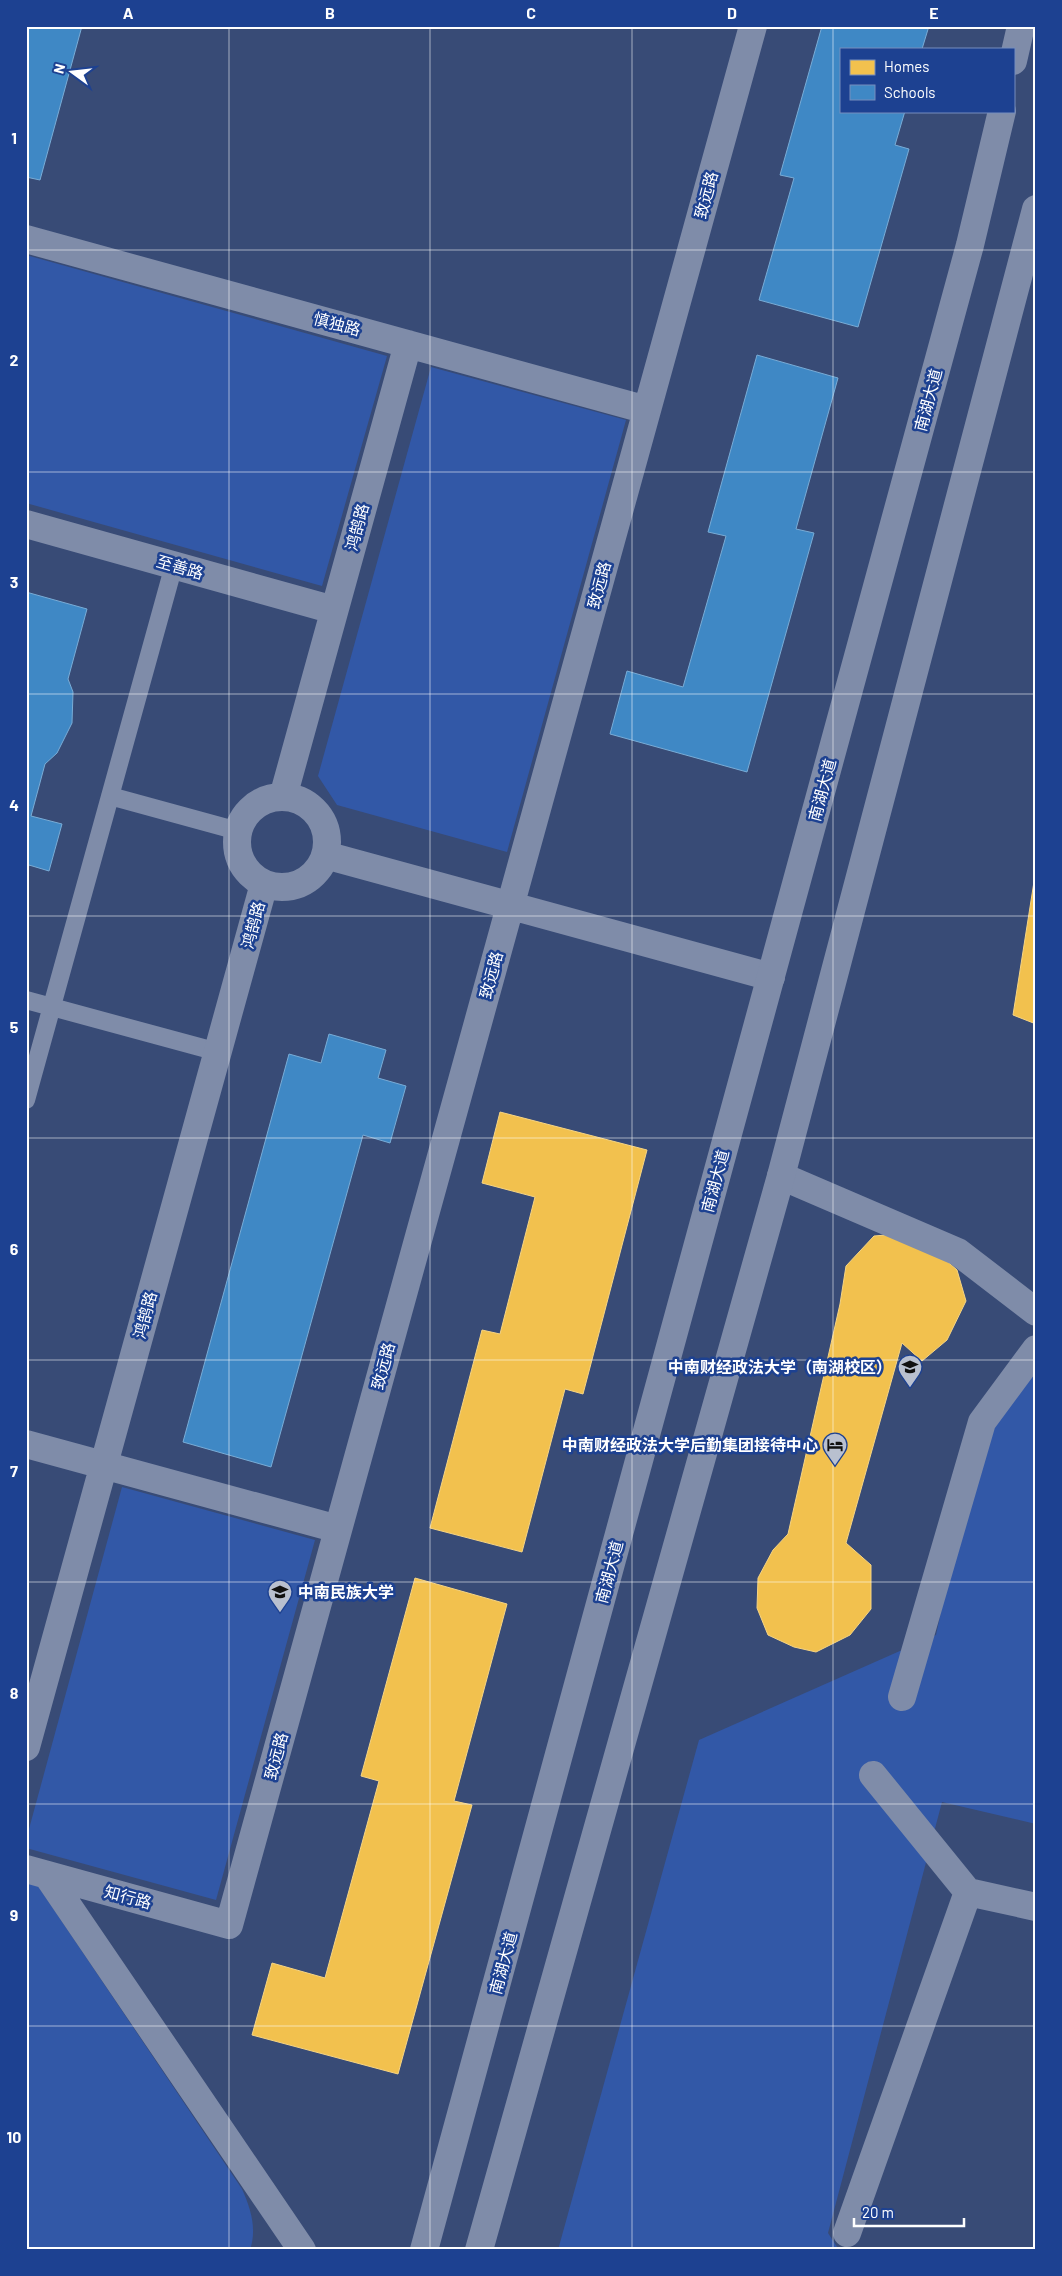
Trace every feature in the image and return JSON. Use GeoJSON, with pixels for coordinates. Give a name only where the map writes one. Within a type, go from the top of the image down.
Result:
{"type":"FeatureCollection","features":[{"type":"Feature","properties":{"kind":"street","name":"致远路"},"geometry":{"type":"LineString","coordinates":[[229,1924],[753,26]]}},
{"type":"Feature","properties":{"kind":"street"},"geometry":{"type":"LineString","coordinates":[[1014,57],[1021,26]]}},
{"type":"Feature","properties":{"kind":"street","name":"南湖大道"},"geometry":{"type":"LineString","coordinates":[[424,2250],[970,245],[1002,112]]}},
{"type":"Feature","properties":{"kind":"street"},"geometry":{"type":"LineString","coordinates":[[479,2250],[781,1176],[1036,208]]}},
{"type":"Feature","properties":{"kind":"street","name":"慎独路"},"geometry":{"type":"LineString","coordinates":[[26,239],[647,410]]}},
{"type":"Feature","properties":{"kind":"street","name":"鸿鹄路"},"geometry":{"type":"LineString","coordinates":[[283,797],[408,344]]}},
{"type":"Feature","properties":{"kind":"street","name":"至善路"},"geometry":{"type":"LineString","coordinates":[[26,524],[334,610]]}},
{"type":"Feature","properties":{"kind":"street"},"geometry":{"type":"LineString","coordinates":[[283,797],[300,801],[312,810],[322,822],[326,837],[324,855],[319,867],[308,879],[294,885],[279,887],[264,884],[251,875],[241,863],[237,848],[238,831],[244,818],[255,806],[269,799],[283,797]]}},
{"type":"Feature","properties":{"kind":"street"},"geometry":{"type":"LineString","coordinates":[[324,855],[771,978]]}},
{"type":"Feature","properties":{"kind":"street","name":"鸿鹄路"},"geometry":{"type":"LineString","coordinates":[[26,1747],[264,884]]}},
{"type":"Feature","properties":{"kind":"street"},"geometry":{"type":"LineString","coordinates":[[781,1176],[958,1252],[1036,1312]]}},
{"type":"Feature","properties":{"kind":"street"},"geometry":{"type":"LineString","coordinates":[[902,1697],[982,1422],[1036,1349]]}},
{"type":"Feature","properties":{"kind":"street"},"geometry":{"type":"LineString","coordinates":[[26,1444],[338,1529]]}},
{"type":"Feature","properties":{"kind":"street"},"geometry":{"type":"LineString","coordinates":[[873,1775],[968,1892],[1036,1907]]}},
{"type":"Feature","properties":{"kind":"street"},"geometry":{"type":"LineString","coordinates":[[37,1872],[302,2250]]}},
{"type":"Feature","properties":{"kind":"street","name":"知行路"},"geometry":{"type":"LineString","coordinates":[[37,1872],[229,1924]]}},
{"type":"Feature","properties":{"kind":"street"},"geometry":{"type":"LineString","coordinates":[[847,2233],[968,1892]]}},
{"type":"Feature","properties":{"kind":"lane"},"geometry":{"type":"LineString","coordinates":[[26,1100],[174,565]]}},
{"type":"Feature","properties":{"kind":"lane"},"geometry":{"type":"LineString","coordinates":[[110,796],[238,831]]}},
{"type":"Feature","properties":{"kind":"lane"},"geometry":{"type":"LineString","coordinates":[[26,1000],[218,1052]]}},
{"type":"Feature","properties":{"kind":"shaded area"},"geometry":{"type":"Polygon","coordinates":[[[26,255],[387,356],[322,586],[26,503],[26,255]]]}},
{"type":"Feature","properties":{"kind":"shaded area"},"geometry":{"type":"Polygon","coordinates":[[[431,367],[626,420],[507,852],[337,805],[318,776],[431,367]]]}},
{"type":"Feature","properties":{"kind":"shaded area"},"geometry":{"type":"Polygon","coordinates":[[[1036,1339],[1036,1824],[942,1802],[828,2233],[839,2250],[558,2250],[699,1740],[936,1635],[982,1422],[1036,1339]]]}},
{"type":"Feature","properties":{"kind":"shaded area"},"geometry":{"type":"Polygon","coordinates":[[[122,1487],[315,1540],[216,1900],[26,1848],[26,1840],[122,1487]]]}},
{"type":"Feature","properties":{"kind":"shaded area"},"geometry":{"type":"Polygon","coordinates":[[[26,1883],[38,1886],[242,2189],[252,2219],[253,2234],[250,2250],[26,2250],[26,1883]]]}},
{"type":"Feature","properties":{"kind":"building: Homes"},"geometry":{"type":"Polygon","coordinates":[[[1036,869],[1036,1024],[1013,1015],[1036,869]]]}},
{"type":"Feature","properties":{"kind":"building: Homes"},"geometry":{"type":"Polygon","coordinates":[[[500,1112],[647,1150],[583,1394],[565,1389],[522,1552],[430,1528],[482,1330],[500,1334],[535,1197],[482,1183],[500,1112]]]}},
{"type":"Feature","properties":{"kind":"building: Homes","name":"中南财经政法大学后勤集团接待中心"},"geometry":{"type":"Polygon","coordinates":[[[898,1234],[929,1245],[957,1270],[966,1301],[947,1340],[922,1361],[902,1343],[846,1543],[871,1565],[871,1609],[850,1635],[816,1652],[794,1647],[768,1635],[757,1608],[758,1578],[773,1550],[788,1534],[840,1304],[846,1266],[874,1236],[898,1234]]]}},
{"type":"Feature","properties":{"kind":"building: Homes"},"geometry":{"type":"Polygon","coordinates":[[[415,1578],[507,1604],[454,1801],[472,1805],[398,2074],[252,2035],[272,1963],[325,1978],[379,1781],[361,1776],[415,1578]]]}},
{"type":"Feature","properties":{"kind":"building: Schools"},"geometry":{"type":"Polygon","coordinates":[[[26,26],[82,26],[40,180],[26,177],[26,26]]]}},
{"type":"Feature","properties":{"kind":"building: Schools"},"geometry":{"type":"Polygon","coordinates":[[[822,26],[929,26],[922,48],[840,48],[840,112],[905,112],[895,145],[909,149],[858,327],[759,300],[794,178],[780,175],[822,26]]]}},
{"type":"Feature","properties":{"kind":"building: Schools"},"geometry":{"type":"Polygon","coordinates":[[[757,355],[838,378],[796,529],[814,533],[747,772],[610,734],[627,671],[683,687],[726,536],[708,532],[757,355]]]}},
{"type":"Feature","properties":{"kind":"building: Schools"},"geometry":{"type":"Polygon","coordinates":[[[26,592],[87,609],[68,679],[73,692],[72,723],[57,753],[45,764],[31,816],[62,824],[49,871],[29,865],[26,875],[26,592]]]}},
{"type":"Feature","properties":{"kind":"building: Schools"},"geometry":{"type":"Polygon","coordinates":[[[329,1034],[386,1050],[378,1078],[406,1086],[390,1143],[363,1135],[271,1467],[183,1442],[289,1054],[321,1063],[329,1034]]]}},
{"type":"Feature","properties":{"kind":"place","name":"中南财经政法大学（南湖校区）"},"geometry":{"type":"Point","coordinates":[910,1388]}},
{"type":"Feature","properties":{"kind":"place","name":"中南财经政法大学后勤集团接待中心"},"geometry":{"type":"Point","coordinates":[835,1466]}},
{"type":"Feature","properties":{"kind":"place","name":"中南民族大学"},"geometry":{"type":"Point","coordinates":[280,1613]}}]}
